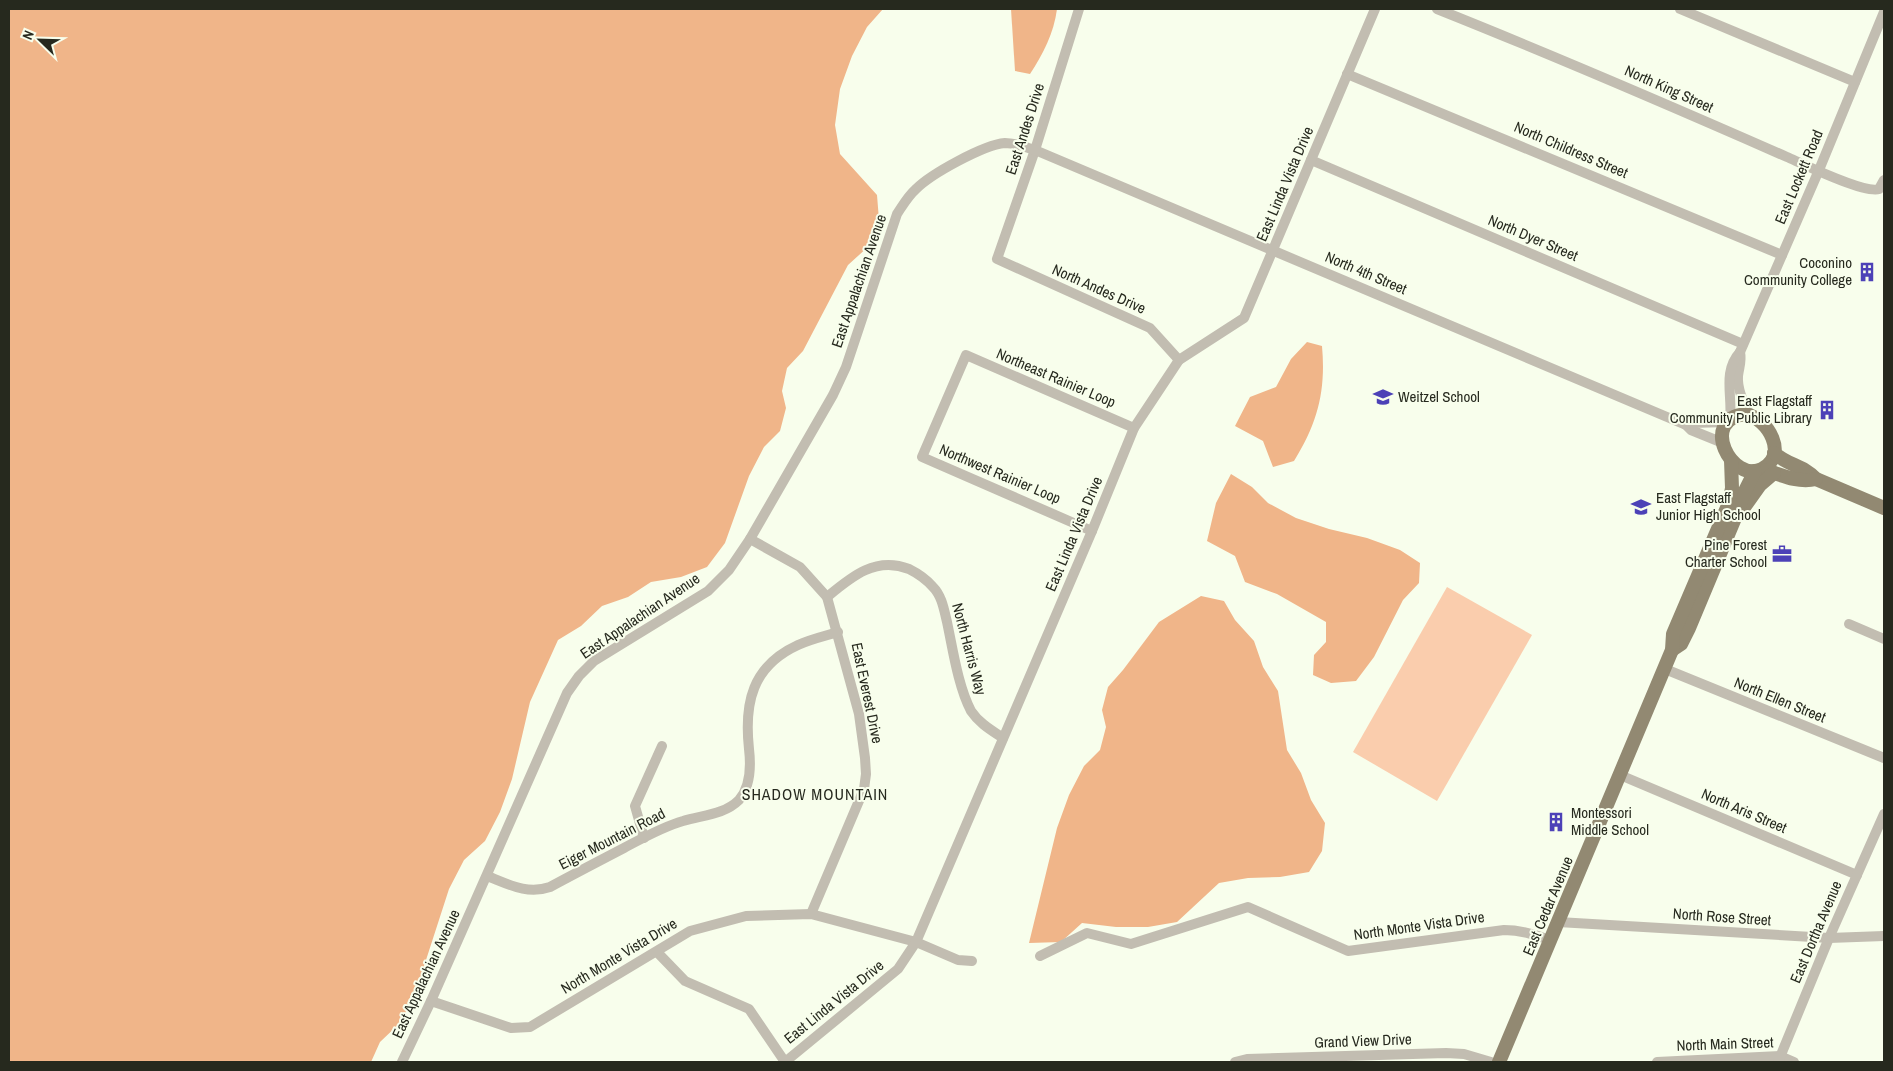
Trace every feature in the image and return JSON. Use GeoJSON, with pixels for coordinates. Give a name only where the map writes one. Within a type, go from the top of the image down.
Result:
{"type":"FeatureCollection","features":[{"type":"Feature","properties":{"kind":"main road"},"geometry":{"type":"LineString","coordinates":[[1735,518],[1760,485],[1764,471],[1774,453],[1774,442],[1768,430],[1759,420],[1750,415],[1739,415],[1729,421],[1722,431],[1723,443],[1731,460],[1739,466],[1764,471],[1805,481],[1816,479]]}},
{"type":"Feature","properties":{"kind":"main road"},"geometry":{"type":"LineString","coordinates":[[1774,453],[1788,463],[1808,470],[1816,479],[1884,508]]}},
{"type":"Feature","properties":{"kind":"main road","name":"East Cedar Avenue"},"geometry":{"type":"LineString","coordinates":[[1498,1062],[1665,669],[1672,650],[1673,634],[1729,503],[1732,488],[1731,460]]}},
{"type":"Feature","properties":{"kind":"main road","name":"East Cedar Avenue"},"geometry":{"type":"LineString","coordinates":[[1672,650],[1681,644],[1735,518],[1744,492],[1764,471]]}},
{"type":"Feature","properties":{"kind":"street","name":"East Andes Drive"},"geometry":{"type":"LineString","coordinates":[[997,259],[1035,150],[1079,9]]}},
{"type":"Feature","properties":{"kind":"street","name":"East Linda Vista Drive"},"geometry":{"type":"LineString","coordinates":[[785,1062],[898,969],[916,942],[1092,531],[1134,428],[1179,360],[1244,318],[1376,9]]}},
{"type":"Feature","properties":{"kind":"street","name":"North King Street"},"geometry":{"type":"LineString","coordinates":[[1437,9],[1605,77],[1819,170],[1873,191],[1879,189],[1884,180]]}},
{"type":"Feature","properties":{"kind":"street"},"geometry":{"type":"LineString","coordinates":[[1680,9],[1855,82]]}},
{"type":"Feature","properties":{"kind":"street","name":"East Lockett Road"},"geometry":{"type":"LineString","coordinates":[[1729,421],[1729,376],[1734,358],[1742,348],[1819,170],[1884,12]]}},
{"type":"Feature","properties":{"kind":"street","name":"North Childress Street"},"geometry":{"type":"LineString","coordinates":[[1348,74],[1782,255]]}},
{"type":"Feature","properties":{"kind":"street","name":"East Appalachian Avenue"},"geometry":{"type":"LineString","coordinates":[[402,1062],[487,876],[567,693],[579,676],[594,661],[708,591],[729,570],[750,539],[833,395],[846,366],[897,214],[906,198],[917,187],[934,176],[971,154],[989,146],[1007,143],[1035,150]]}},
{"type":"Feature","properties":{"kind":"street","name":"North 4th Street"},"geometry":{"type":"LineString","coordinates":[[1035,150],[1686,425],[1691,430],[1723,443]]}},
{"type":"Feature","properties":{"kind":"street","name":"North Dyer Street"},"geometry":{"type":"LineString","coordinates":[[1311,160],[1742,348]]}},
{"type":"Feature","properties":{"kind":"street","name":"North Andes Drive"},"geometry":{"type":"LineString","coordinates":[[997,259],[1150,328],[1179,360]]}},
{"type":"Feature","properties":{"kind":"street","name":"East Lockett Road"},"geometry":{"type":"LineString","coordinates":[[1742,348],[1738,385],[1750,415]]}},
{"type":"Feature","properties":{"kind":"street","name":"Northeast Rainier Loop"},"geometry":{"type":"LineString","coordinates":[[922,457],[966,355],[1134,428]]}},
{"type":"Feature","properties":{"kind":"street","name":"North 4th Street"},"geometry":{"type":"LineString","coordinates":[[1686,425],[1729,421]]}},
{"type":"Feature","properties":{"kind":"street","name":"Northwest Rainier Loop"},"geometry":{"type":"LineString","coordinates":[[922,457],[1092,531]]}},
{"type":"Feature","properties":{"kind":"street","name":"East Everest Drive"},"geometry":{"type":"LineString","coordinates":[[750,539],[800,567],[827,597],[860,714],[866,774],[864,789],[811,914]]}},
{"type":"Feature","properties":{"kind":"street","name":"North Harris Way"},"geometry":{"type":"LineString","coordinates":[[827,597],[854,575],[866,568],[879,565],[902,567],[913,571],[924,579],[934,588],[942,603],[962,687],[970,709],[986,727],[1003,738]]}},
{"type":"Feature","properties":{"kind":"street"},"geometry":{"type":"LineString","coordinates":[[1849,624],[1884,640]]}},
{"type":"Feature","properties":{"kind":"street","name":"Eiger Mountain Road"},"geometry":{"type":"LineString","coordinates":[[487,876],[526,890],[539,891],[663,828],[726,810],[739,799],[748,782],[751,763],[748,712],[751,695],[757,680],[768,666],[783,653],[799,644],[838,632]]}},
{"type":"Feature","properties":{"kind":"street","name":"North Ellen Street"},"geometry":{"type":"LineString","coordinates":[[1665,669],[1884,758]]}},
{"type":"Feature","properties":{"kind":"street"},"geometry":{"type":"LineString","coordinates":[[644,838],[635,806],[662,746]]}},
{"type":"Feature","properties":{"kind":"street","name":"North Aris Street"},"geometry":{"type":"LineString","coordinates":[[1620,775],[1857,875]]}},
{"type":"Feature","properties":{"kind":"street","name":"East Dortha Avenue"},"geometry":{"type":"LineString","coordinates":[[1779,1059],[1829,938],[1884,814]]}},
{"type":"Feature","properties":{"kind":"street","name":"North Monte Vista Drive"},"geometry":{"type":"LineString","coordinates":[[1040,956],[1087,933],[1131,944],[1248,907],[1348,951],[1504,930],[1516,930],[1551,941]]}},
{"type":"Feature","properties":{"kind":"street","name":"North Monte Vista Drive"},"geometry":{"type":"LineString","coordinates":[[431,1001],[511,1028],[530,1027],[690,931],[746,916],[811,914],[916,942],[958,960],[972,961]]}},
{"type":"Feature","properties":{"kind":"street","name":"North Rose Street"},"geometry":{"type":"LineString","coordinates":[[1558,922],[1829,938],[1884,936]]}},
{"type":"Feature","properties":{"kind":"street"},"geometry":{"type":"LineString","coordinates":[[657,952],[685,981],[749,1009],[785,1062]]}},
{"type":"Feature","properties":{"kind":"street","name":"Grand View Drive"},"geometry":{"type":"LineString","coordinates":[[1236,1062],[1247,1059],[1446,1053],[1464,1054],[1491,1062]]}},
{"type":"Feature","properties":{"kind":"street","name":"North Main Street"},"geometry":{"type":"LineString","coordinates":[[1657,1062],[1779,1059],[1794,1062]]}},
{"type":"Feature","properties":{"kind":"shaded area"},"geometry":{"type":"Polygon","coordinates":[[[9,9],[883,9],[867,27],[852,56],[840,89],[835,125],[840,154],[877,195],[879,220],[869,246],[848,265],[803,351],[787,368],[782,391],[786,408],[780,431],[764,447],[749,476],[725,543],[707,567],[681,577],[651,582],[628,597],[602,606],[581,626],[558,640],[530,702],[512,779],[500,812],[485,841],[464,860],[449,889],[415,994],[400,1023],[380,1042],[371,1062],[9,1062],[9,9]]]}},
{"type":"Feature","properties":{"kind":"shaded area"},"geometry":{"type":"Polygon","coordinates":[[[1011,9],[1057,9],[1047,43],[1030,74],[1015,71],[1011,9]]]}},
{"type":"Feature","properties":{"kind":"shaded area"},"geometry":{"type":"Polygon","coordinates":[[[1307,342],[1322,346],[1323,377],[1319,406],[1309,433],[1294,461],[1273,467],[1263,441],[1235,426],[1250,397],[1276,387],[1291,359],[1307,342]]]}},
{"type":"Feature","properties":{"kind":"shaded area"},"geometry":{"type":"Polygon","coordinates":[[[1231,474],[1252,487],[1268,503],[1296,518],[1329,529],[1367,538],[1400,550],[1420,563],[1419,583],[1403,600],[1374,657],[1356,681],[1331,683],[1313,675],[1314,655],[1326,642],[1326,622],[1277,594],[1245,582],[1235,556],[1207,541],[1216,503],[1231,474]]]}},
{"type":"Feature","properties":{"kind":"shaded area"},"geometry":{"type":"Polygon","coordinates":[[[1447,587],[1532,635],[1437,801],[1353,752],[1447,587]]]}},
{"type":"Feature","properties":{"kind":"shaded area"},"geometry":{"type":"Polygon","coordinates":[[[1201,596],[1224,601],[1235,620],[1254,641],[1263,667],[1278,691],[1287,750],[1301,773],[1311,800],[1325,823],[1322,851],[1309,872],[1219,883],[1177,922],[1148,927],[1116,927],[1082,923],[1061,942],[1029,943],[1057,828],[1069,795],[1084,766],[1100,750],[1106,727],[1102,710],[1108,687],[1159,622],[1201,596]]]}},
{"type":"Feature","properties":{"kind":"place","name":"Coconino Community College"},"geometry":{"type":"Point","coordinates":[1867,272]}},
{"type":"Feature","properties":{"kind":"place","name":"Weitzel School"},"geometry":{"type":"Point","coordinates":[1383,397]}},
{"type":"Feature","properties":{"kind":"place","name":"East Flagstaff Community Public Library"},"geometry":{"type":"Point","coordinates":[1827,410]}},
{"type":"Feature","properties":{"kind":"place","name":"East Flagstaff Junior High School"},"geometry":{"type":"Point","coordinates":[1641,507]}},
{"type":"Feature","properties":{"kind":"place","name":"Pine Forest Charter School"},"geometry":{"type":"Point","coordinates":[1782,554]}},
{"type":"Feature","properties":{"kind":"place","name":"Montessori Middle School"},"geometry":{"type":"Point","coordinates":[1556,822]}},
{"type":"Feature","properties":{"kind":"district","name":"SHADOW MOUNTAIN"},"geometry":{"type":"Point","coordinates":[815,794]}}]}
